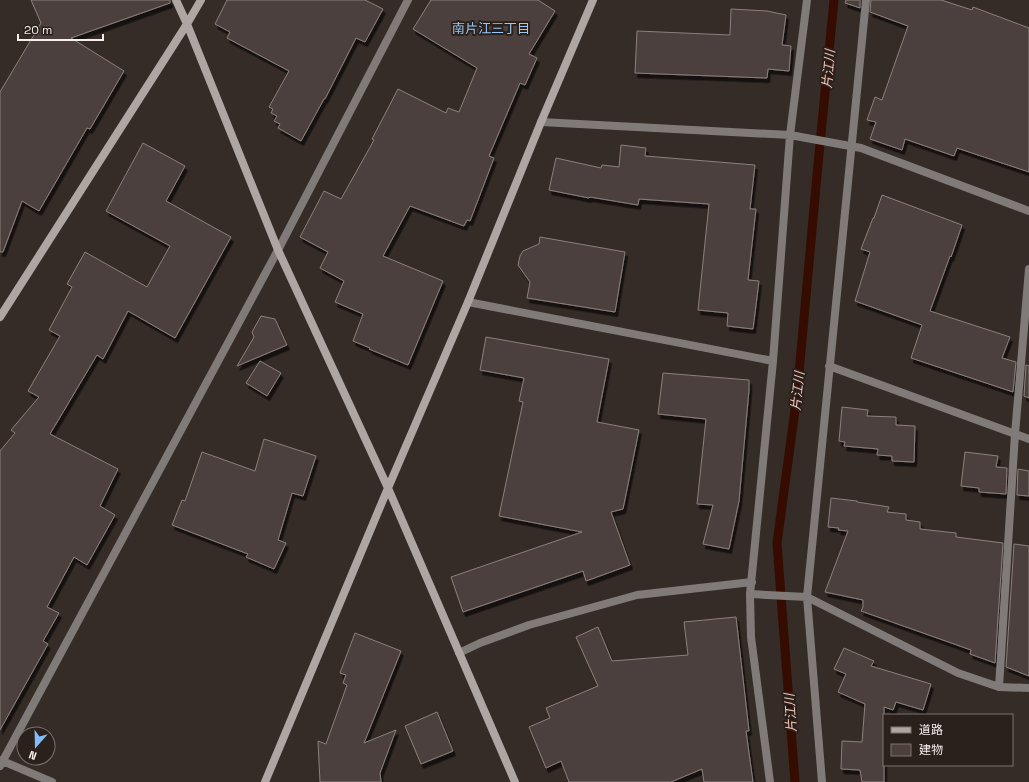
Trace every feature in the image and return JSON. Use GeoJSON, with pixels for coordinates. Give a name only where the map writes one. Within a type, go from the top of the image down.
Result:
{"type":"FeatureCollection","features":[{"type":"Feature","properties":{"kind":"street"},"geometry":{"type":"LineString","coordinates":[[176,0],[188,24],[278,250],[388,488],[514,782]]}},
{"type":"Feature","properties":{"kind":"street"},"geometry":{"type":"LineString","coordinates":[[0,317],[188,24],[201,0]]}},
{"type":"Feature","properties":{"kind":"street"},"geometry":{"type":"LineString","coordinates":[[52,782],[1,762],[278,250],[408,0]]}},
{"type":"Feature","properties":{"kind":"street"},"geometry":{"type":"LineString","coordinates":[[265,782],[388,488],[468,302],[541,122],[593,0]]}},
{"type":"Feature","properties":{"kind":"street"},"geometry":{"type":"LineString","coordinates":[[770,782],[751,637],[750,594],[773,361],[790,135],[807,0]]}},
{"type":"Feature","properties":{"kind":"street"},"geometry":{"type":"LineString","coordinates":[[822,782],[807,597],[866,0]]}},
{"type":"Feature","properties":{"kind":"street"},"geometry":{"type":"LineString","coordinates":[[541,122],[790,135],[851,146],[861,148],[1029,211]]}},
{"type":"Feature","properties":{"kind":"street"},"geometry":{"type":"LineString","coordinates":[[999,687],[1015,434],[1029,269]]}},
{"type":"Feature","properties":{"kind":"street"},"geometry":{"type":"LineString","coordinates":[[468,302],[773,361]]}},
{"type":"Feature","properties":{"kind":"street"},"geometry":{"type":"LineString","coordinates":[[829,366],[1029,439]]}},
{"type":"Feature","properties":{"kind":"street"},"geometry":{"type":"LineString","coordinates":[[459,653],[480,643],[529,625],[637,595],[752,582]]}},
{"type":"Feature","properties":{"kind":"street"},"geometry":{"type":"LineString","coordinates":[[750,594],[807,597],[958,673],[999,687],[1029,688]]}},
{"type":"Feature","properties":{"kind":"building"},"geometry":{"type":"Polygon","coordinates":[[[31,0],[170,0],[170,3],[71,38],[124,71],[90,129],[87,128],[39,211],[22,201],[3,252],[0,252],[0,92],[41,23],[31,0]]]}},
{"type":"Feature","properties":{"kind":"building"},"geometry":{"type":"Polygon","coordinates":[[[227,0],[365,0],[383,9],[365,42],[356,38],[325,99],[301,141],[278,128],[280,124],[274,121],[277,116],[271,113],[273,109],[269,107],[289,71],[227,38],[230,32],[215,24],[227,0]]]}},
{"type":"Feature","properties":{"kind":"building"},"geometry":{"type":"Polygon","coordinates":[[[431,0],[538,0],[555,11],[529,54],[537,58],[525,85],[520,83],[489,156],[494,158],[470,221],[467,220],[464,226],[410,206],[383,256],[443,281],[408,365],[353,341],[363,314],[335,302],[344,281],[320,268],[328,252],[300,237],[324,191],[341,199],[374,140],[372,139],[398,89],[446,113],[448,108],[459,112],[477,68],[413,29],[431,0]]]}},
{"type":"Feature","properties":{"kind":"building"},"geometry":{"type":"Polygon","coordinates":[[[846,0],[860,0],[860,8],[845,3],[846,0]]]}},
{"type":"Feature","properties":{"kind":"building"},"geometry":{"type":"Polygon","coordinates":[[[871,0],[941,0],[972,10],[973,7],[1029,28],[1029,172],[957,148],[954,156],[905,139],[902,150],[870,139],[876,122],[867,120],[875,97],[882,100],[908,26],[870,12],[871,0]]]}},
{"type":"Feature","properties":{"kind":"building"},"geometry":{"type":"Polygon","coordinates":[[[731,9],[767,11],[786,15],[782,45],[791,46],[789,71],[768,69],[767,78],[635,73],[637,31],[730,35],[731,9]]]}},
{"type":"Feature","properties":{"kind":"building"},"geometry":{"type":"Polygon","coordinates":[[[143,143],[185,166],[166,201],[231,237],[175,338],[128,311],[103,359],[97,355],[50,434],[118,469],[100,506],[115,515],[87,565],[74,557],[47,607],[59,613],[43,641],[48,644],[0,730],[0,451],[15,433],[11,430],[39,397],[28,391],[60,336],[49,330],[72,287],[67,284],[85,252],[147,287],[170,246],[106,211],[143,143]]]}},
{"type":"Feature","properties":{"kind":"building"},"geometry":{"type":"Polygon","coordinates":[[[621,145],[646,148],[645,156],[755,165],[750,209],[756,209],[748,280],[759,281],[753,329],[727,326],[728,313],[698,310],[709,204],[639,199],[638,205],[589,198],[549,190],[556,158],[601,168],[602,165],[619,167],[621,145]]]}},
{"type":"Feature","properties":{"kind":"building"},"geometry":{"type":"Polygon","coordinates":[[[882,195],[962,225],[930,311],[1010,337],[1002,358],[1016,362],[1013,392],[911,358],[922,325],[855,301],[870,252],[861,249],[882,195]]]}},
{"type":"Feature","properties":{"kind":"building"},"geometry":{"type":"Polygon","coordinates":[[[540,237],[625,252],[615,312],[527,298],[530,282],[518,265],[523,251],[539,244],[540,237]]]}},
{"type":"Feature","properties":{"kind":"building"},"geometry":{"type":"Polygon","coordinates":[[[261,316],[275,319],[287,345],[237,366],[254,337],[252,332],[261,316]]]}},
{"type":"Feature","properties":{"kind":"building"},"geometry":{"type":"Polygon","coordinates":[[[486,337],[609,359],[597,422],[639,430],[623,509],[611,512],[630,565],[586,581],[583,571],[463,612],[451,577],[582,532],[499,516],[523,402],[519,401],[524,378],[480,370],[486,337]]]}},
{"type":"Feature","properties":{"kind":"building"},"geometry":{"type":"Polygon","coordinates":[[[260,361],[281,373],[267,396],[246,383],[260,361]]]}},
{"type":"Feature","properties":{"kind":"building"},"geometry":{"type":"Polygon","coordinates":[[[1026,365],[1029,366],[1029,398],[1024,396],[1026,365]]]}},
{"type":"Feature","properties":{"kind":"building"},"geometry":{"type":"Polygon","coordinates":[[[663,373],[749,380],[739,501],[729,549],[703,544],[713,505],[697,504],[706,419],[658,414],[663,373]]]}},
{"type":"Feature","properties":{"kind":"building"},"geometry":{"type":"Polygon","coordinates":[[[842,407],[868,410],[867,416],[896,417],[896,425],[915,426],[914,462],[892,461],[892,456],[877,455],[878,449],[844,446],[845,442],[839,441],[842,407]]]}},
{"type":"Feature","properties":{"kind":"building"},"geometry":{"type":"Polygon","coordinates":[[[264,439],[316,456],[303,496],[292,493],[278,540],[286,543],[274,569],[246,557],[248,554],[172,525],[182,500],[185,501],[202,452],[255,471],[264,439]]]}},
{"type":"Feature","properties":{"kind":"building"},"geometry":{"type":"Polygon","coordinates":[[[965,452],[998,456],[996,467],[1007,468],[1006,494],[979,492],[979,488],[961,486],[965,452]]]}},
{"type":"Feature","properties":{"kind":"building"},"geometry":{"type":"Polygon","coordinates":[[[1018,469],[1029,471],[1029,496],[1017,495],[1018,469]]]}},
{"type":"Feature","properties":{"kind":"building"},"geometry":{"type":"Polygon","coordinates":[[[831,498],[889,507],[887,512],[906,514],[906,520],[920,522],[920,529],[956,533],[956,537],[1003,543],[995,663],[970,654],[971,650],[861,611],[863,607],[863,600],[825,592],[848,531],[828,527],[831,498]]]}},
{"type":"Feature","properties":{"kind":"building"},"geometry":{"type":"Polygon","coordinates":[[[1014,544],[1029,546],[1029,676],[1006,667],[1014,544]]]}},
{"type":"Feature","properties":{"kind":"building"},"geometry":{"type":"Polygon","coordinates":[[[736,617],[749,731],[746,731],[753,782],[704,782],[702,769],[671,782],[569,782],[561,761],[546,768],[529,727],[550,718],[546,708],[598,686],[576,637],[598,627],[612,661],[688,655],[684,622],[736,617]]]}},
{"type":"Feature","properties":{"kind":"building"},"geometry":{"type":"Polygon","coordinates":[[[355,633],[401,651],[364,743],[396,730],[380,773],[381,782],[320,782],[318,741],[326,744],[347,685],[343,683],[346,675],[340,673],[355,633]]]}},
{"type":"Feature","properties":{"kind":"building"},"geometry":{"type":"Polygon","coordinates":[[[844,648],[874,661],[871,666],[931,684],[923,710],[896,702],[893,710],[884,707],[884,782],[862,782],[860,770],[841,769],[842,741],[862,742],[865,704],[838,692],[846,674],[834,669],[844,648]]]}},
{"type":"Feature","properties":{"kind":"building"},"geometry":{"type":"Polygon","coordinates":[[[437,712],[453,751],[421,764],[405,726],[437,712]]]}},
{"type":"Feature","properties":{"kind":"waterway","name":"片江川"},"geometry":{"type":"LineString","coordinates":[[795,782],[777,543],[797,395],[834,0]]}},
{"type":"Feature","properties":{"kind":"district","name":"南片江三丁目"},"geometry":{"type":"Point","coordinates":[491,28]}}]}
